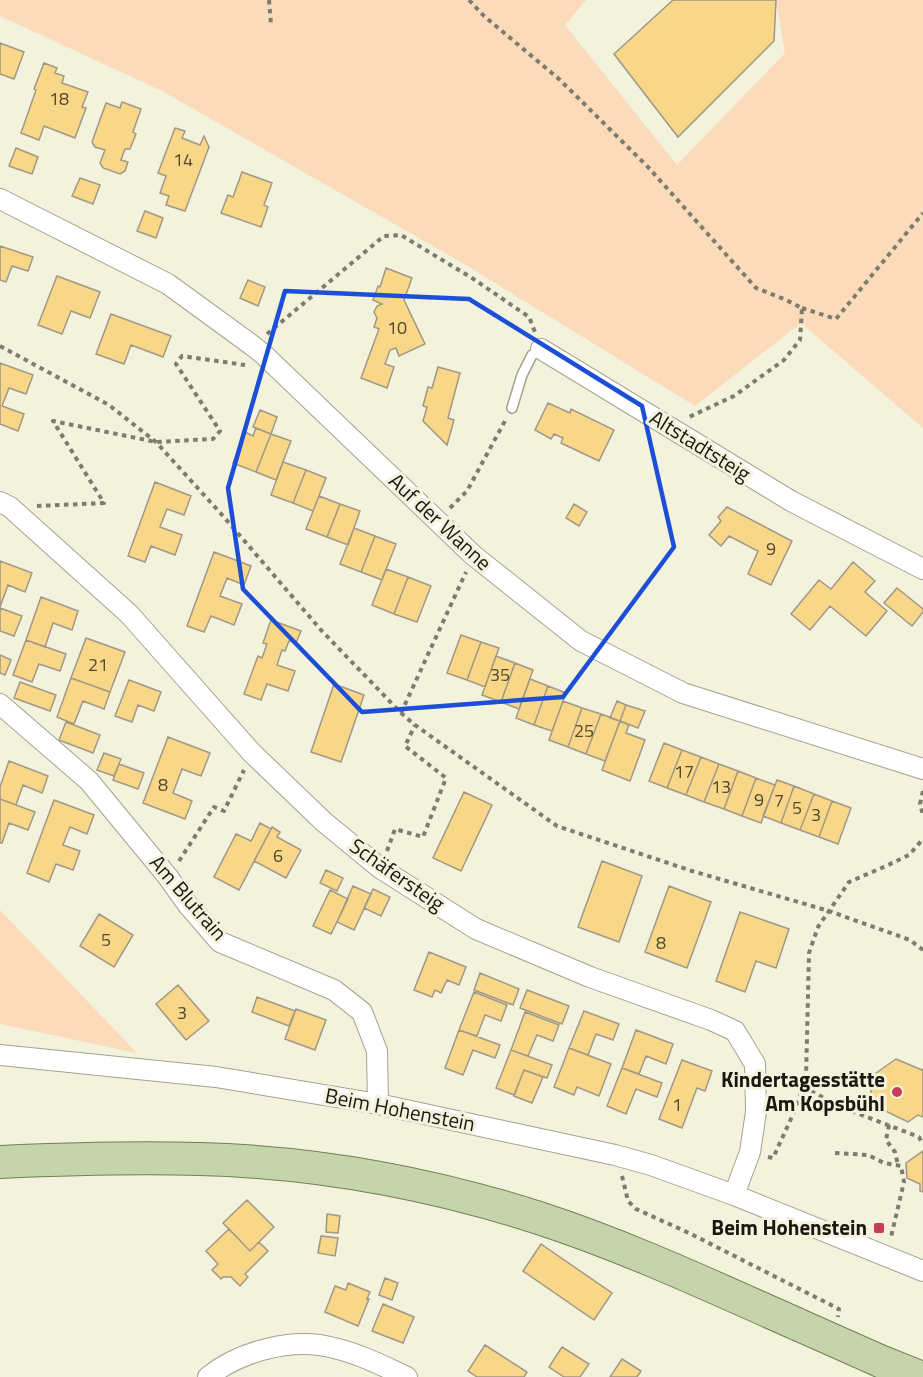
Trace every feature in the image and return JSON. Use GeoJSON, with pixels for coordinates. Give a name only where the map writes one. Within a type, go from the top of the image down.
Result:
{"type":"FeatureCollection","features":[{"type":"Feature","properties":{"kind":"main road"},"geometry":{"type":"LineString","coordinates":[[3,1162],[144,1158],[258,1162],[315,1168],[427,1188],[538,1218],[592,1237],[646,1258],[920,1377]]}},
{"type":"Feature","properties":{"kind":"street","name":"Auf der Wanne"},"geometry":{"type":"LineString","coordinates":[[0,200],[168,284],[258,350],[473,555],[581,641],[683,693],[923,769]]}},
{"type":"Feature","properties":{"kind":"street","name":"Altstadtsteig"},"geometry":{"type":"LineString","coordinates":[[541,349],[790,501],[923,569]]}},
{"type":"Feature","properties":{"kind":"street","name":"Schäfersteig"},"geometry":{"type":"LineString","coordinates":[[5,504],[129,614],[252,753],[324,822],[380,868],[476,929],[590,977],[711,1020],[735,1031],[755,1064],[756,1112],[750,1152],[734,1195]]}},
{"type":"Feature","properties":{"kind":"street","name":"Am Blutrain"},"geometry":{"type":"LineString","coordinates":[[0,704],[89,781],[220,942],[334,990],[362,1011],[377,1051],[378,1104]]}},
{"type":"Feature","properties":{"kind":"street","name":"Beim Hohenstein"},"geometry":{"type":"LineString","coordinates":[[0,1055],[216,1077],[378,1104],[615,1155],[651,1165],[734,1195],[923,1271]]}},
{"type":"Feature","properties":{"kind":"street"},"geometry":{"type":"LineString","coordinates":[[208,1377],[218,1369],[255,1351],[298,1344],[333,1347],[368,1359],[407,1377]]}},
{"type":"Feature","properties":{"kind":"lane"},"geometry":{"type":"LineString","coordinates":[[512,408],[522,375],[532,355],[541,349]]}},
{"type":"Feature","properties":{"kind":"path"},"geometry":{"type":"LineString","coordinates":[[269,0],[271,25]]}},
{"type":"Feature","properties":{"kind":"path"},"geometry":{"type":"LineString","coordinates":[[469,0],[484,16],[559,79],[648,167],[756,288],[802,308],[836,319],[923,213]]}},
{"type":"Feature","properties":{"kind":"path"},"geometry":{"type":"LineString","coordinates":[[5,504],[104,503],[53,421],[156,442],[213,439],[220,432],[176,364],[182,356],[249,366],[258,350],[384,236],[401,235],[529,317],[541,349]]}},
{"type":"Feature","properties":{"kind":"path"},"geometry":{"type":"LineString","coordinates":[[669,426],[734,396],[784,360],[800,340],[802,308]]}},
{"type":"Feature","properties":{"kind":"path"},"geometry":{"type":"LineString","coordinates":[[0,346],[109,405],[156,442],[321,630],[401,713],[557,826],[692,871],[829,911],[910,940],[923,950]]}},
{"type":"Feature","properties":{"kind":"path"},"geometry":{"type":"LineString","coordinates":[[438,522],[467,491],[512,408]]}},
{"type":"Feature","properties":{"kind":"path"},"geometry":{"type":"LineString","coordinates":[[401,713],[473,555]]}},
{"type":"Feature","properties":{"kind":"path"},"geometry":{"type":"LineString","coordinates":[[380,868],[395,829],[423,837],[446,778],[405,746],[415,725]]}},
{"type":"Feature","properties":{"kind":"path"},"geometry":{"type":"LineString","coordinates":[[168,877],[214,807],[224,811],[252,753]]}},
{"type":"Feature","properties":{"kind":"path"},"geometry":{"type":"LineString","coordinates":[[923,791],[920,804],[923,815]]}},
{"type":"Feature","properties":{"kind":"path"},"geometry":{"type":"LineString","coordinates":[[750,1152],[773,1158],[806,1079],[809,953],[818,927],[849,882],[909,855],[923,839]]}},
{"type":"Feature","properties":{"kind":"path"},"geometry":{"type":"LineString","coordinates":[[803,1087],[841,1107],[919,1137],[922,1143]]}},
{"type":"Feature","properties":{"kind":"path"},"geometry":{"type":"LineString","coordinates":[[889,1125],[886,1140],[895,1152],[898,1166]]}},
{"type":"Feature","properties":{"kind":"path"},"geometry":{"type":"LineString","coordinates":[[835,1154],[868,1155],[884,1163],[901,1166],[904,1182],[892,1234],[884,1255]]}},
{"type":"Feature","properties":{"kind":"path"},"geometry":{"type":"LineString","coordinates":[[615,1155],[628,1201],[636,1209],[689,1233],[839,1310],[838,1323]]}},
{"type":"Feature","properties":{"kind":"highlighted area"},"geometry":{"type":"Polygon","coordinates":[[[285,291],[469,299],[642,406],[674,547],[563,697],[362,712],[243,589],[228,488],[285,291]]]}},
{"type":"Feature","properties":{"kind":"shaded area"},"geometry":{"type":"Polygon","coordinates":[[[0,0],[586,0],[565,25],[677,165],[785,53],[776,0],[923,0],[923,428],[801,323],[695,406],[459,261],[162,91],[0,16],[0,0]]]}},
{"type":"Feature","properties":{"kind":"shaded area"},"geometry":{"type":"Polygon","coordinates":[[[0,910],[137,1053],[0,1024],[0,910]]]}},
{"type":"Feature","properties":{"kind":"building"},"geometry":{"type":"Polygon","coordinates":[[[673,0],[776,0],[774,41],[678,137],[614,54],[673,0]]]}},
{"type":"Feature","properties":{"kind":"building"},"geometry":{"type":"Polygon","coordinates":[[[0,43],[24,52],[14,79],[0,74],[0,43]]]}},
{"type":"Feature","properties":{"kind":"building"},"geometry":{"type":"Polygon","coordinates":[[[44,63],[57,68],[55,73],[64,76],[62,83],[88,92],[82,107],[86,108],[75,138],[44,126],[39,140],[21,133],[44,63]]]}},
{"type":"Feature","properties":{"kind":"building"},"geometry":{"type":"Polygon","coordinates":[[[122,102],[141,109],[133,132],[136,134],[130,149],[125,149],[121,160],[128,162],[125,171],[120,174],[103,168],[100,163],[105,150],[95,147],[92,142],[106,103],[120,108],[122,102]]]}},
{"type":"Feature","properties":{"kind":"building"},"geometry":{"type":"Polygon","coordinates":[[[175,128],[185,131],[182,138],[200,145],[204,136],[209,147],[185,211],[166,205],[169,196],[160,193],[166,176],[158,173],[175,128]]]}},
{"type":"Feature","properties":{"kind":"building"},"geometry":{"type":"Polygon","coordinates":[[[16,148],[38,157],[32,174],[9,166],[16,148]]]}},
{"type":"Feature","properties":{"kind":"building"},"geometry":{"type":"Polygon","coordinates":[[[242,172],[272,183],[264,205],[268,207],[261,227],[221,213],[228,195],[233,197],[242,172]]]}},
{"type":"Feature","properties":{"kind":"building"},"geometry":{"type":"Polygon","coordinates":[[[80,178],[100,185],[93,204],[72,196],[80,178]]]}},
{"type":"Feature","properties":{"kind":"building"},"geometry":{"type":"Polygon","coordinates":[[[145,211],[163,218],[156,238],[137,231],[145,211]]]}},
{"type":"Feature","properties":{"kind":"building"},"geometry":{"type":"Polygon","coordinates":[[[0,246],[33,257],[28,271],[12,266],[6,282],[0,280],[0,246]]]}},
{"type":"Feature","properties":{"kind":"building"},"geometry":{"type":"Polygon","coordinates":[[[386,268],[412,278],[404,300],[425,344],[399,356],[396,348],[390,350],[385,364],[394,367],[387,388],[361,378],[379,329],[374,327],[377,318],[374,312],[377,306],[382,304],[373,300],[386,268]]]}},
{"type":"Feature","properties":{"kind":"building"},"geometry":{"type":"Polygon","coordinates":[[[57,276],[100,292],[90,318],[71,311],[62,334],[38,325],[57,276]]]}},
{"type":"Feature","properties":{"kind":"building"},"geometry":{"type":"Polygon","coordinates":[[[248,280],[265,287],[258,306],[240,298],[248,280]]]}},
{"type":"Feature","properties":{"kind":"building"},"geometry":{"type":"Polygon","coordinates":[[[111,314],[171,336],[163,357],[131,345],[124,364],[96,354],[111,314]]]}},
{"type":"Feature","properties":{"kind":"building"},"geometry":{"type":"Polygon","coordinates":[[[0,363],[33,375],[26,394],[9,388],[2,406],[24,414],[18,431],[0,424],[0,363]]]}},
{"type":"Feature","properties":{"kind":"building"},"geometry":{"type":"Polygon","coordinates":[[[438,367],[460,373],[448,418],[454,420],[447,445],[423,421],[427,407],[423,406],[428,387],[432,388],[438,367]]]}},
{"type":"Feature","properties":{"kind":"building"},"geometry":{"type":"Polygon","coordinates":[[[548,403],[570,413],[571,409],[614,430],[599,461],[561,443],[563,438],[554,434],[551,439],[535,430],[548,403]]]}},
{"type":"Feature","properties":{"kind":"building"},"geometry":{"type":"Polygon","coordinates":[[[260,410],[277,417],[271,434],[253,427],[260,410]]]}},
{"type":"Feature","properties":{"kind":"building"},"geometry":{"type":"Polygon","coordinates":[[[256,428],[271,434],[256,472],[233,463],[245,432],[253,436],[256,428]]]}},
{"type":"Feature","properties":{"kind":"building"},"geometry":{"type":"Polygon","coordinates":[[[271,434],[291,441],[276,480],[256,472],[271,434]]]}},
{"type":"Feature","properties":{"kind":"building"},"geometry":{"type":"Polygon","coordinates":[[[283,462],[306,470],[293,503],[271,495],[283,462]]]}},
{"type":"Feature","properties":{"kind":"building"},"geometry":{"type":"Polygon","coordinates":[[[306,470],[326,478],[313,511],[293,503],[306,470]]]}},
{"type":"Feature","properties":{"kind":"building"},"geometry":{"type":"Polygon","coordinates":[[[155,482],[191,496],[184,515],[167,509],[160,527],[182,535],[175,555],[151,546],[145,562],[128,556],[155,482]]]}},
{"type":"Feature","properties":{"kind":"building"},"geometry":{"type":"Polygon","coordinates":[[[319,496],[340,504],[327,537],[306,529],[319,496]]]}},
{"type":"Feature","properties":{"kind":"building"},"geometry":{"type":"Polygon","coordinates":[[[340,504],[360,511],[348,545],[327,537],[340,504]]]}},
{"type":"Feature","properties":{"kind":"building"},"geometry":{"type":"Polygon","coordinates":[[[574,504],[587,512],[579,526],[566,518],[574,504]]]}},
{"type":"Feature","properties":{"kind":"building"},"geometry":{"type":"Polygon","coordinates":[[[727,507],[792,541],[771,585],[748,574],[758,551],[729,536],[721,546],[709,535],[721,521],[718,517],[727,507]]]}},
{"type":"Feature","properties":{"kind":"building"},"geometry":{"type":"Polygon","coordinates":[[[354,528],[375,536],[361,572],[340,564],[354,528]]]}},
{"type":"Feature","properties":{"kind":"building"},"geometry":{"type":"Polygon","coordinates":[[[375,536],[396,544],[382,580],[361,572],[375,536]]]}},
{"type":"Feature","properties":{"kind":"building"},"geometry":{"type":"Polygon","coordinates":[[[214,552],[251,566],[244,585],[227,578],[220,596],[242,604],[234,625],[211,616],[204,632],[187,626],[214,552]]]}},
{"type":"Feature","properties":{"kind":"building"},"geometry":{"type":"Polygon","coordinates":[[[0,561],[32,573],[25,592],[8,585],[0,607],[0,561]]]}},
{"type":"Feature","properties":{"kind":"building"},"geometry":{"type":"Polygon","coordinates":[[[853,562],[875,581],[865,592],[887,611],[866,636],[830,606],[810,630],[791,614],[819,580],[831,589],[853,562]]]}},
{"type":"Feature","properties":{"kind":"building"},"geometry":{"type":"Polygon","coordinates":[[[386,569],[408,577],[394,614],[372,605],[386,569]]]}},
{"type":"Feature","properties":{"kind":"building"},"geometry":{"type":"Polygon","coordinates":[[[408,577],[431,586],[417,622],[394,614],[408,577]]]}},
{"type":"Feature","properties":{"kind":"building"},"geometry":{"type":"Polygon","coordinates":[[[897,588],[923,609],[912,626],[884,603],[897,588]]]}},
{"type":"Feature","properties":{"kind":"building"},"geometry":{"type":"Polygon","coordinates":[[[41,597],[78,611],[72,630],[53,623],[45,647],[26,640],[41,597]]]}},
{"type":"Feature","properties":{"kind":"building"},"geometry":{"type":"Polygon","coordinates":[[[0,608],[22,616],[14,636],[0,631],[0,608]]]}},
{"type":"Feature","properties":{"kind":"building"},"geometry":{"type":"Polygon","coordinates":[[[271,620],[301,631],[296,643],[289,641],[285,651],[282,650],[277,665],[295,671],[288,691],[267,684],[261,700],[244,694],[258,656],[262,658],[267,644],[263,643],[271,620]]]}},
{"type":"Feature","properties":{"kind":"building"},"geometry":{"type":"Polygon","coordinates":[[[461,635],[481,642],[467,680],[447,673],[461,635]]]}},
{"type":"Feature","properties":{"kind":"building"},"geometry":{"type":"Polygon","coordinates":[[[86,638],[125,652],[110,692],[71,678],[86,638]]]}},
{"type":"Feature","properties":{"kind":"building"},"geometry":{"type":"Polygon","coordinates":[[[26,640],[66,654],[60,671],[39,664],[32,682],[13,675],[26,640]]]}},
{"type":"Feature","properties":{"kind":"building"},"geometry":{"type":"Polygon","coordinates":[[[481,642],[499,648],[485,687],[467,680],[481,642]]]}},
{"type":"Feature","properties":{"kind":"building"},"geometry":{"type":"Polygon","coordinates":[[[0,655],[11,660],[5,675],[0,673],[0,655]]]}},
{"type":"Feature","properties":{"kind":"building"},"geometry":{"type":"Polygon","coordinates":[[[496,656],[515,663],[501,702],[482,695],[496,656]]]}},
{"type":"Feature","properties":{"kind":"building"},"geometry":{"type":"Polygon","coordinates":[[[515,663],[533,670],[519,709],[501,702],[515,663]]]}},
{"type":"Feature","properties":{"kind":"building"},"geometry":{"type":"Polygon","coordinates":[[[71,678],[110,692],[104,709],[83,701],[74,724],[57,717],[71,678]]]}},
{"type":"Feature","properties":{"kind":"building"},"geometry":{"type":"Polygon","coordinates":[[[530,679],[548,686],[534,725],[516,718],[530,679]]]}},
{"type":"Feature","properties":{"kind":"building"},"geometry":{"type":"Polygon","coordinates":[[[129,680],[161,692],[154,711],[138,705],[132,722],[115,716],[129,680]]]}},
{"type":"Feature","properties":{"kind":"building"},"geometry":{"type":"Polygon","coordinates":[[[20,682],[56,695],[50,711],[14,698],[20,682]]]}},
{"type":"Feature","properties":{"kind":"building"},"geometry":{"type":"Polygon","coordinates":[[[334,684],[364,695],[341,762],[311,752],[334,684]]]}},
{"type":"Feature","properties":{"kind":"building"},"geometry":{"type":"Polygon","coordinates":[[[548,686],[566,693],[552,731],[534,725],[548,686]]]}},
{"type":"Feature","properties":{"kind":"building"},"geometry":{"type":"Polygon","coordinates":[[[563,701],[582,708],[568,747],[549,740],[563,701]]]}},
{"type":"Feature","properties":{"kind":"building"},"geometry":{"type":"Polygon","coordinates":[[[617,701],[626,705],[620,721],[610,718],[617,701]]]}},
{"type":"Feature","properties":{"kind":"building"},"geometry":{"type":"Polygon","coordinates":[[[626,705],[645,711],[638,728],[620,721],[626,705]]]}},
{"type":"Feature","properties":{"kind":"building"},"geometry":{"type":"Polygon","coordinates":[[[582,708],[601,714],[586,754],[568,747],[582,708]]]}},
{"type":"Feature","properties":{"kind":"building"},"geometry":{"type":"Polygon","coordinates":[[[601,714],[620,721],[605,761],[586,754],[601,714]]]}},
{"type":"Feature","properties":{"kind":"building"},"geometry":{"type":"Polygon","coordinates":[[[620,721],[629,725],[626,733],[645,740],[630,781],[602,770],[620,721]]]}},
{"type":"Feature","properties":{"kind":"building"},"geometry":{"type":"Polygon","coordinates":[[[66,722],[100,735],[93,753],[59,740],[66,722]]]}},
{"type":"Feature","properties":{"kind":"building"},"geometry":{"type":"Polygon","coordinates":[[[168,737],[210,753],[201,776],[182,769],[173,793],[192,801],[185,819],[143,803],[168,737]]]}},
{"type":"Feature","properties":{"kind":"building"},"geometry":{"type":"Polygon","coordinates":[[[664,743],[682,750],[667,788],[649,781],[664,743]]]}},
{"type":"Feature","properties":{"kind":"building"},"geometry":{"type":"Polygon","coordinates":[[[682,750],[701,757],[686,795],[667,788],[682,750]]]}},
{"type":"Feature","properties":{"kind":"building"},"geometry":{"type":"Polygon","coordinates":[[[104,753],[121,759],[114,776],[97,770],[104,753]]]}},
{"type":"Feature","properties":{"kind":"building"},"geometry":{"type":"Polygon","coordinates":[[[701,757],[719,764],[704,802],[686,795],[701,757]]]}},
{"type":"Feature","properties":{"kind":"building"},"geometry":{"type":"Polygon","coordinates":[[[9,761],[48,776],[42,793],[23,785],[16,805],[0,799],[0,787],[9,761]]]}},
{"type":"Feature","properties":{"kind":"building"},"geometry":{"type":"Polygon","coordinates":[[[119,764],[144,773],[138,789],[113,780],[119,764]]]}},
{"type":"Feature","properties":{"kind":"building"},"geometry":{"type":"Polygon","coordinates":[[[719,764],[738,771],[724,809],[704,802],[719,764]]]}},
{"type":"Feature","properties":{"kind":"building"},"geometry":{"type":"Polygon","coordinates":[[[738,771],[756,778],[742,816],[724,809],[738,771]]]}},
{"type":"Feature","properties":{"kind":"building"},"geometry":{"type":"Polygon","coordinates":[[[756,778],[775,785],[761,823],[742,816],[756,778]]]}},
{"type":"Feature","properties":{"kind":"building"},"geometry":{"type":"Polygon","coordinates":[[[777,780],[794,786],[781,823],[763,816],[777,780]]]}},
{"type":"Feature","properties":{"kind":"building"},"geometry":{"type":"Polygon","coordinates":[[[794,786],[814,794],[800,830],[781,823],[794,786]]]}},
{"type":"Feature","properties":{"kind":"building"},"geometry":{"type":"Polygon","coordinates":[[[464,792],[492,805],[461,871],[433,858],[464,792]]]}},
{"type":"Feature","properties":{"kind":"building"},"geometry":{"type":"Polygon","coordinates":[[[814,794],[832,801],[819,837],[800,830],[814,794]]]}},
{"type":"Feature","properties":{"kind":"building"},"geometry":{"type":"Polygon","coordinates":[[[0,799],[35,812],[28,830],[9,823],[2,843],[0,843],[0,799]]]}},
{"type":"Feature","properties":{"kind":"building"},"geometry":{"type":"Polygon","coordinates":[[[54,800],[94,815],[87,834],[70,827],[63,845],[80,851],[73,870],[56,864],[49,882],[27,873],[54,800]]]}},
{"type":"Feature","properties":{"kind":"building"},"geometry":{"type":"Polygon","coordinates":[[[832,801],[851,808],[838,844],[819,837],[832,801]]]}},
{"type":"Feature","properties":{"kind":"building"},"geometry":{"type":"Polygon","coordinates":[[[260,823],[271,829],[239,890],[214,877],[236,834],[251,841],[260,823]]]}},
{"type":"Feature","properties":{"kind":"building"},"geometry":{"type":"Polygon","coordinates":[[[272,827],[280,832],[277,837],[301,850],[286,878],[254,861],[272,827]]]}},
{"type":"Feature","properties":{"kind":"building"},"geometry":{"type":"Polygon","coordinates":[[[602,861],[642,876],[619,942],[578,927],[602,861]]]}},
{"type":"Feature","properties":{"kind":"building"},"geometry":{"type":"Polygon","coordinates":[[[326,870],[343,878],[337,891],[320,883],[326,870]]]}},
{"type":"Feature","properties":{"kind":"building"},"geometry":{"type":"Polygon","coordinates":[[[353,886],[371,894],[354,930],[337,922],[353,886]]]}},
{"type":"Feature","properties":{"kind":"building"},"geometry":{"type":"Polygon","coordinates":[[[669,886],[711,902],[687,968],[645,952],[669,886]]]}},
{"type":"Feature","properties":{"kind":"building"},"geometry":{"type":"Polygon","coordinates":[[[373,889],[390,897],[381,916],[364,908],[373,889]]]}},
{"type":"Feature","properties":{"kind":"building"},"geometry":{"type":"Polygon","coordinates":[[[330,890],[348,899],[331,934],[313,926],[330,890]]]}},
{"type":"Feature","properties":{"kind":"building"},"geometry":{"type":"Polygon","coordinates":[[[740,912],[789,929],[776,968],[756,961],[745,992],[716,981],[740,912]]]}},
{"type":"Feature","properties":{"kind":"building"},"geometry":{"type":"Polygon","coordinates":[[[99,914],[133,935],[114,967],[80,946],[99,914]]]}},
{"type":"Feature","properties":{"kind":"building"},"geometry":{"type":"Polygon","coordinates":[[[429,952],[466,967],[459,985],[447,980],[441,993],[435,990],[432,997],[414,990],[429,952]]]}},
{"type":"Feature","properties":{"kind":"building"},"geometry":{"type":"Polygon","coordinates":[[[480,973],[519,989],[513,1005],[474,990],[480,973]]]}},
{"type":"Feature","properties":{"kind":"building"},"geometry":{"type":"Polygon","coordinates":[[[178,985],[209,1021],[186,1040],[156,1004],[178,985]]]}},
{"type":"Feature","properties":{"kind":"building"},"geometry":{"type":"Polygon","coordinates":[[[527,990],[569,1006],[562,1024],[520,1008],[527,990]]]}},
{"type":"Feature","properties":{"kind":"building"},"geometry":{"type":"Polygon","coordinates":[[[474,992],[507,1005],[501,1021],[485,1015],[477,1036],[459,1030],[474,992]]]}},
{"type":"Feature","properties":{"kind":"building"},"geometry":{"type":"Polygon","coordinates":[[[257,997],[295,1011],[289,1026],[252,1012],[257,997]]]}},
{"type":"Feature","properties":{"kind":"building"},"geometry":{"type":"Polygon","coordinates":[[[296,1009],[326,1020],[315,1050],[285,1039],[296,1009]]]}},
{"type":"Feature","properties":{"kind":"building"},"geometry":{"type":"Polygon","coordinates":[[[584,1011],[619,1024],[613,1040],[596,1034],[588,1055],[569,1048],[584,1011]]]}},
{"type":"Feature","properties":{"kind":"building"},"geometry":{"type":"Polygon","coordinates":[[[525,1012],[559,1025],[553,1041],[537,1035],[528,1056],[511,1050],[525,1012]]]}},
{"type":"Feature","properties":{"kind":"building"},"geometry":{"type":"Polygon","coordinates":[[[459,1030],[500,1045],[495,1058],[473,1050],[463,1075],[445,1068],[459,1030]]]}},
{"type":"Feature","properties":{"kind":"building"},"geometry":{"type":"Polygon","coordinates":[[[636,1030],[673,1044],[666,1064],[646,1056],[639,1074],[622,1068],[636,1030]]]}},
{"type":"Feature","properties":{"kind":"building"},"geometry":{"type":"Polygon","coordinates":[[[569,1048],[611,1064],[599,1096],[577,1087],[574,1095],[554,1087],[569,1048]]]}},
{"type":"Feature","properties":{"kind":"building"},"geometry":{"type":"Polygon","coordinates":[[[511,1050],[552,1065],[547,1078],[524,1070],[514,1095],[496,1088],[511,1050]]]}},
{"type":"Feature","properties":{"kind":"building","name":"Kindertagesstätte Am Kopsbühl"},"geometry":{"type":"Polygon","coordinates":[[[896,1059],[923,1069],[923,1117],[918,1115],[908,1122],[873,1105],[869,1078],[896,1059]]]}},
{"type":"Feature","properties":{"kind":"building"},"geometry":{"type":"Polygon","coordinates":[[[682,1060],[712,1071],[705,1091],[697,1088],[682,1128],[659,1119],[682,1060]]]}},
{"type":"Feature","properties":{"kind":"building"},"geometry":{"type":"Polygon","coordinates":[[[622,1068],[662,1083],[657,1097],[636,1089],[626,1114],[607,1106],[622,1068]]]}},
{"type":"Feature","properties":{"kind":"building"},"geometry":{"type":"Polygon","coordinates":[[[524,1070],[543,1077],[532,1103],[514,1096],[524,1070]]]}},
{"type":"Feature","properties":{"kind":"building","name":"Kindertagesstätte Am Kopsbühl"},"geometry":{"type":"Polygon","coordinates":[[[923,1151],[923,1192],[920,1191],[920,1184],[907,1178],[906,1163],[923,1151]]]}},
{"type":"Feature","properties":{"kind":"building"},"geometry":{"type":"Polygon","coordinates":[[[247,1200],[274,1227],[250,1251],[223,1223],[247,1200]]]}},
{"type":"Feature","properties":{"kind":"building"},"geometry":{"type":"Polygon","coordinates":[[[327,1214],[340,1216],[338,1233],[326,1232],[327,1214]]]}},
{"type":"Feature","properties":{"kind":"building"},"geometry":{"type":"Polygon","coordinates":[[[229,1229],[250,1251],[259,1242],[268,1251],[245,1274],[248,1277],[240,1286],[231,1277],[221,1279],[212,1270],[218,1264],[206,1251],[229,1229]]]}},
{"type":"Feature","properties":{"kind":"building"},"geometry":{"type":"Polygon","coordinates":[[[321,1236],[338,1238],[335,1256],[318,1253],[321,1236]]]}},
{"type":"Feature","properties":{"kind":"building"},"geometry":{"type":"Polygon","coordinates":[[[541,1244],[612,1293],[594,1320],[523,1271],[541,1244]]]}},
{"type":"Feature","properties":{"kind":"building"},"geometry":{"type":"Polygon","coordinates":[[[385,1278],[398,1283],[392,1300],[379,1295],[385,1278]]]}},
{"type":"Feature","properties":{"kind":"building"},"geometry":{"type":"Polygon","coordinates":[[[348,1283],[370,1292],[358,1326],[325,1312],[335,1286],[346,1290],[348,1283]]]}},
{"type":"Feature","properties":{"kind":"building"},"geometry":{"type":"Polygon","coordinates":[[[383,1304],[414,1317],[403,1343],[372,1331],[383,1304]]]}},
{"type":"Feature","properties":{"kind":"building"},"geometry":{"type":"Polygon","coordinates":[[[485,1345],[527,1372],[524,1377],[477,1377],[468,1371],[485,1345]]]}},
{"type":"Feature","properties":{"kind":"building"},"geometry":{"type":"Polygon","coordinates":[[[562,1347],[589,1364],[580,1377],[564,1377],[549,1367],[562,1347]]]}},
{"type":"Feature","properties":{"kind":"building"},"geometry":{"type":"Polygon","coordinates":[[[622,1359],[641,1371],[637,1377],[610,1377],[622,1359]]]}},
{"type":"Feature","properties":{"kind":"place","name":"Kindertagesstätte Am Kopsbühl"},"geometry":{"type":"Point","coordinates":[897,1092]}},
{"type":"Feature","properties":{"kind":"place","name":"Beim Hohenstein"},"geometry":{"type":"Point","coordinates":[879,1228]}}]}
